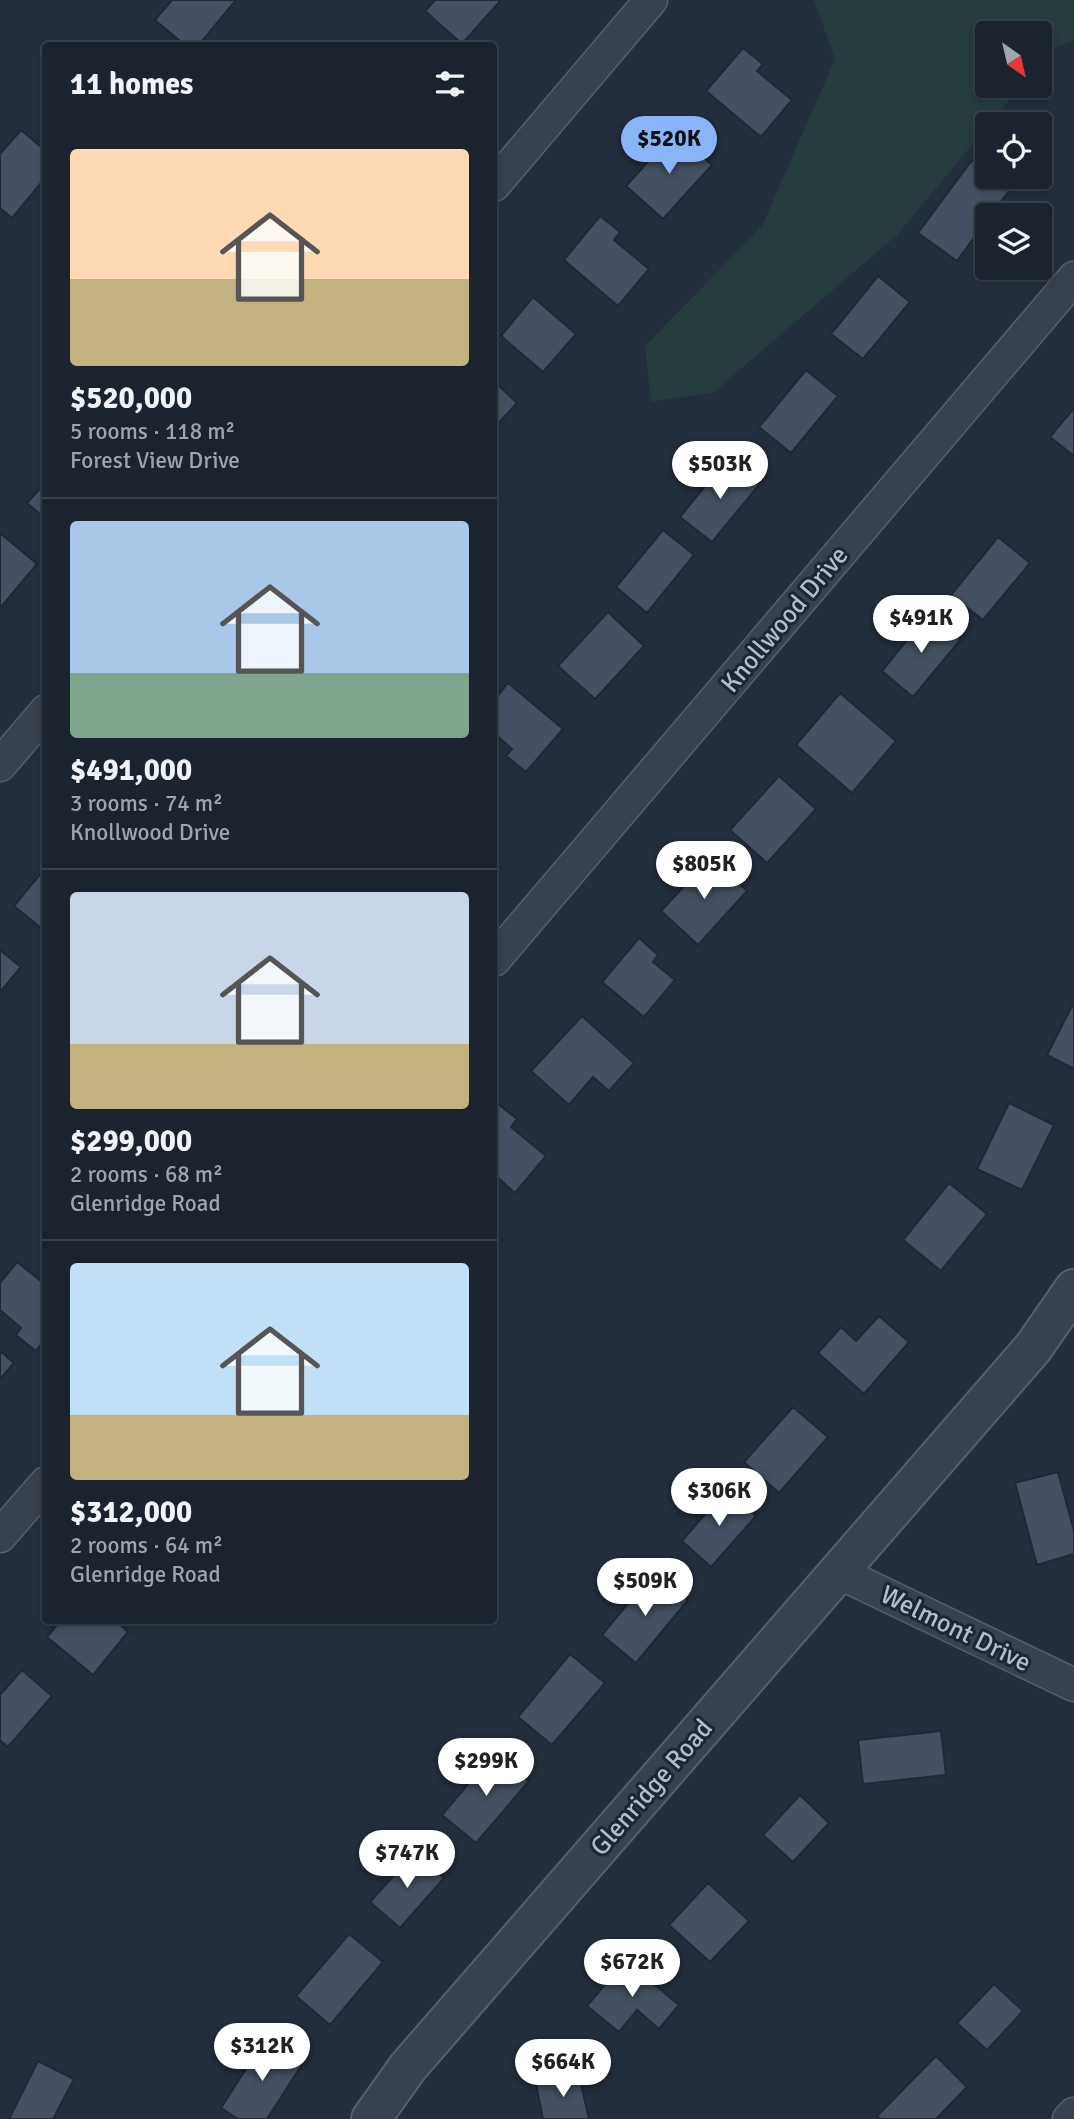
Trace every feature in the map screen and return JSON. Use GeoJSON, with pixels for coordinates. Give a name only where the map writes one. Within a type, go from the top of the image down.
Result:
{"type":"FeatureCollection","features":[{"type":"Feature","properties":{"kind":"street"},"geometry":{"type":"LineString","coordinates":[[497,181],[651,0]]}},
{"type":"Feature","properties":{"kind":"street","name":"Knollwood Drive"},"geometry":{"type":"LineString","coordinates":[[497,957],[1074,278]]}},
{"type":"Feature","properties":{"kind":"street"},"geometry":{"type":"LineString","coordinates":[[0,765],[42,717]]}},
{"type":"Feature","properties":{"kind":"street","name":"Glenridge Road"},"geometry":{"type":"LineString","coordinates":[[371,2119],[408,2067],[1032,1348],[1074,1289]]}},
{"type":"Feature","properties":{"kind":"street"},"geometry":{"type":"LineString","coordinates":[[0,1536],[42,1488]]}},
{"type":"Feature","properties":{"kind":"street","name":"Welmont Drive"},"geometry":{"type":"LineString","coordinates":[[838,1572],[1074,1685]]}},
{"type":"Feature","properties":{"kind":"street"},"geometry":{"type":"LineString","coordinates":[[1069,2119],[1074,2114]]}},
{"type":"Feature","properties":{"kind":"green space"},"geometry":{"type":"Polygon","coordinates":[[[814,0],[1074,0],[1074,41],[1052,49],[1052,21],[975,21],[975,98],[1011,98],[999,112],[975,112],[975,141],[897,235],[714,392],[651,402],[645,346],[762,226],[835,59],[814,0]]]}},
{"type":"Feature","properties":{"kind":"building"},"geometry":{"type":"Polygon","coordinates":[[[172,0],[236,0],[201,42],[181,42],[155,20],[172,0]]]}},
{"type":"Feature","properties":{"kind":"building"},"geometry":{"type":"Polygon","coordinates":[[[435,0],[501,0],[464,42],[460,42],[425,11],[435,0]]]}},
{"type":"Feature","properties":{"kind":"building"},"geometry":{"type":"Polygon","coordinates":[[[743,48],[763,64],[757,71],[792,100],[761,137],[706,91],[743,48]]]}},
{"type":"Feature","properties":{"kind":"building"},"geometry":{"type":"Polygon","coordinates":[[[21,130],[42,148],[42,182],[12,218],[0,208],[0,154],[21,130]]]}},
{"type":"Feature","properties":{"kind":"building"},"geometry":{"type":"Polygon","coordinates":[[[675,132],[712,165],[663,219],[626,186],[675,132]]]}},
{"type":"Feature","properties":{"kind":"building"},"geometry":{"type":"Polygon","coordinates":[[[972,160],[975,162],[975,189],[1010,189],[1000,203],[975,203],[975,236],[957,261],[918,233],[972,160]]]}},
{"type":"Feature","properties":{"kind":"building"},"geometry":{"type":"Polygon","coordinates":[[[600,216],[620,232],[614,240],[649,269],[618,306],[564,260],[600,216]]]}},
{"type":"Feature","properties":{"kind":"building"},"geometry":{"type":"Polygon","coordinates":[[[878,276],[910,302],[863,359],[831,334],[878,276]]]}},
{"type":"Feature","properties":{"kind":"building"},"geometry":{"type":"Polygon","coordinates":[[[533,297],[576,334],[543,372],[501,336],[533,297]]]}},
{"type":"Feature","properties":{"kind":"building"},"geometry":{"type":"Polygon","coordinates":[[[806,370],[838,396],[791,453],[759,427],[806,370]]]}},
{"type":"Feature","properties":{"kind":"building"},"geometry":{"type":"Polygon","coordinates":[[[497,384],[517,403],[497,425],[497,384]]]}},
{"type":"Feature","properties":{"kind":"building"},"geometry":{"type":"Polygon","coordinates":[[[1074,408],[1074,456],[1050,437],[1074,408]]]}},
{"type":"Feature","properties":{"kind":"building"},"geometry":{"type":"Polygon","coordinates":[[[727,459],[759,485],[712,542],[680,517],[727,459]]]}},
{"type":"Feature","properties":{"kind":"building"},"geometry":{"type":"Polygon","coordinates":[[[42,486],[42,516],[27,503],[42,486]]]}},
{"type":"Feature","properties":{"kind":"building"},"geometry":{"type":"Polygon","coordinates":[[[663,530],[694,555],[647,613],[616,587],[663,530]]]}},
{"type":"Feature","properties":{"kind":"building"},"geometry":{"type":"Polygon","coordinates":[[[0,533],[37,564],[0,608],[0,533]]]}},
{"type":"Feature","properties":{"kind":"building"},"geometry":{"type":"Polygon","coordinates":[[[998,537],[1030,563],[983,620],[951,595],[998,537]]]}},
{"type":"Feature","properties":{"kind":"building"},"geometry":{"type":"Polygon","coordinates":[[[608,612],[644,646],[595,699],[558,666],[608,612]]]}},
{"type":"Feature","properties":{"kind":"building"},"geometry":{"type":"Polygon","coordinates":[[[928,614],[961,639],[913,697],[882,671],[928,614]]]}},
{"type":"Feature","properties":{"kind":"building"},"geometry":{"type":"Polygon","coordinates":[[[508,683],[563,729],[526,772],[506,756],[512,749],[497,736],[497,697],[508,683]]]}},
{"type":"Feature","properties":{"kind":"building"},"geometry":{"type":"Polygon","coordinates":[[[840,693],[896,741],[852,793],[796,745],[840,693]]]}},
{"type":"Feature","properties":{"kind":"building"},"geometry":{"type":"Polygon","coordinates":[[[779,776],[816,809],[767,863],[730,830],[779,776]]]}},
{"type":"Feature","properties":{"kind":"building"},"geometry":{"type":"Polygon","coordinates":[[[711,857],[747,891],[698,945],[661,911],[711,857]]]}},
{"type":"Feature","properties":{"kind":"building"},"geometry":{"type":"Polygon","coordinates":[[[42,872],[42,929],[14,906],[42,872]]]}},
{"type":"Feature","properties":{"kind":"building"},"geometry":{"type":"Polygon","coordinates":[[[639,938],[658,955],[653,962],[675,980],[644,1017],[602,982],[639,938]]]}},
{"type":"Feature","properties":{"kind":"building"},"geometry":{"type":"Polygon","coordinates":[[[0,950],[21,967],[0,992],[0,950]]]}},
{"type":"Feature","properties":{"kind":"building"},"geometry":{"type":"Polygon","coordinates":[[[1074,1002],[1074,1069],[1047,1055],[1074,1002]]]}},
{"type":"Feature","properties":{"kind":"building"},"geometry":{"type":"Polygon","coordinates":[[[582,1016],[634,1063],[609,1091],[593,1077],[569,1105],[531,1071],[582,1016]]]}},
{"type":"Feature","properties":{"kind":"building"},"geometry":{"type":"Polygon","coordinates":[[[497,1103],[517,1119],[511,1127],[546,1156],[515,1193],[497,1177],[497,1103]]]}},
{"type":"Feature","properties":{"kind":"building"},"geometry":{"type":"Polygon","coordinates":[[[1009,1103],[1054,1125],[1022,1190],[977,1169],[1009,1103]]]}},
{"type":"Feature","properties":{"kind":"building"},"geometry":{"type":"Polygon","coordinates":[[[949,1183],[987,1214],[941,1271],[903,1240],[949,1183]]]}},
{"type":"Feature","properties":{"kind":"building"},"geometry":{"type":"Polygon","coordinates":[[[17,1262],[42,1282],[42,1344],[36,1351],[16,1335],[21,1328],[0,1310],[0,1283],[17,1262]]]}},
{"type":"Feature","properties":{"kind":"building"},"geometry":{"type":"Polygon","coordinates":[[[879,1316],[909,1342],[864,1394],[818,1353],[841,1327],[856,1341],[879,1316]]]}},
{"type":"Feature","properties":{"kind":"building"},"geometry":{"type":"Polygon","coordinates":[[[0,1351],[14,1363],[0,1379],[0,1351]]]}},
{"type":"Feature","properties":{"kind":"building"},"geometry":{"type":"Polygon","coordinates":[[[793,1407],[828,1437],[779,1493],[744,1462],[793,1407]]]}},
{"type":"Feature","properties":{"kind":"building"},"geometry":{"type":"Polygon","coordinates":[[[1058,1472],[1074,1531],[1074,1554],[1037,1565],[1015,1483],[1058,1472]]]}},
{"type":"Feature","properties":{"kind":"building"},"geometry":{"type":"Polygon","coordinates":[[[726,1490],[756,1516],[711,1567],[682,1541],[726,1490]]]}},
{"type":"Feature","properties":{"kind":"building"},"geometry":{"type":"Polygon","coordinates":[[[654,1572],[688,1600],[636,1663],[602,1635],[654,1572]]]}},
{"type":"Feature","properties":{"kind":"building"},"geometry":{"type":"Polygon","coordinates":[[[58,1624],[119,1624],[128,1632],[93,1675],[47,1637],[58,1624]]]}},
{"type":"Feature","properties":{"kind":"building"},"geometry":{"type":"Polygon","coordinates":[[[570,1654],[605,1683],[552,1745],[518,1717],[570,1654]]]}},
{"type":"Feature","properties":{"kind":"building"},"geometry":{"type":"Polygon","coordinates":[[[22,1670],[52,1696],[8,1747],[0,1740],[0,1695],[22,1670]]]}},
{"type":"Feature","properties":{"kind":"building"},"geometry":{"type":"Polygon","coordinates":[[[941,1731],[946,1775],[863,1784],[858,1740],[941,1731]]]}},
{"type":"Feature","properties":{"kind":"building"},"geometry":{"type":"Polygon","coordinates":[[[495,1752],[529,1781],[476,1843],[442,1815],[495,1752]]]}},
{"type":"Feature","properties":{"kind":"building"},"geometry":{"type":"Polygon","coordinates":[[[800,1795],[829,1823],[793,1862],[763,1835],[800,1795]]]}},
{"type":"Feature","properties":{"kind":"building"},"geometry":{"type":"Polygon","coordinates":[[[415,1852],[444,1878],[400,1928],[370,1902],[415,1852]]]}},
{"type":"Feature","properties":{"kind":"building"},"geometry":{"type":"Polygon","coordinates":[[[708,1883],[749,1921],[710,1962],[669,1925],[708,1883]]]}},
{"type":"Feature","properties":{"kind":"building"},"geometry":{"type":"Polygon","coordinates":[[[349,1934],[383,1962],[330,2025],[296,1996],[349,1934]]]}},
{"type":"Feature","properties":{"kind":"building"},"geometry":{"type":"Polygon","coordinates":[[[625,1960],[679,2005],[659,2029],[637,2010],[619,2032],[587,2006],[625,1960]]]}},
{"type":"Feature","properties":{"kind":"building"},"geometry":{"type":"Polygon","coordinates":[[[994,1984],[1023,2011],[987,2050],[957,2023],[994,1984]]]}},
{"type":"Feature","properties":{"kind":"building"},"geometry":{"type":"Polygon","coordinates":[[[265,2039],[303,2063],[267,2119],[238,2119],[221,2108],[265,2039]]]}},
{"type":"Feature","properties":{"kind":"building"},"geometry":{"type":"Polygon","coordinates":[[[936,2056],[967,2087],[936,2119],[880,2119],[877,2116],[936,2056]]]}},
{"type":"Feature","properties":{"kind":"building"},"geometry":{"type":"Polygon","coordinates":[[[38,2061],[74,2079],[53,2119],[9,2119],[38,2061]]]}},
{"type":"Feature","properties":{"kind":"building"},"geometry":{"type":"Polygon","coordinates":[[[579,2075],[589,2119],[543,2119],[536,2084],[579,2075]]]}}]}
